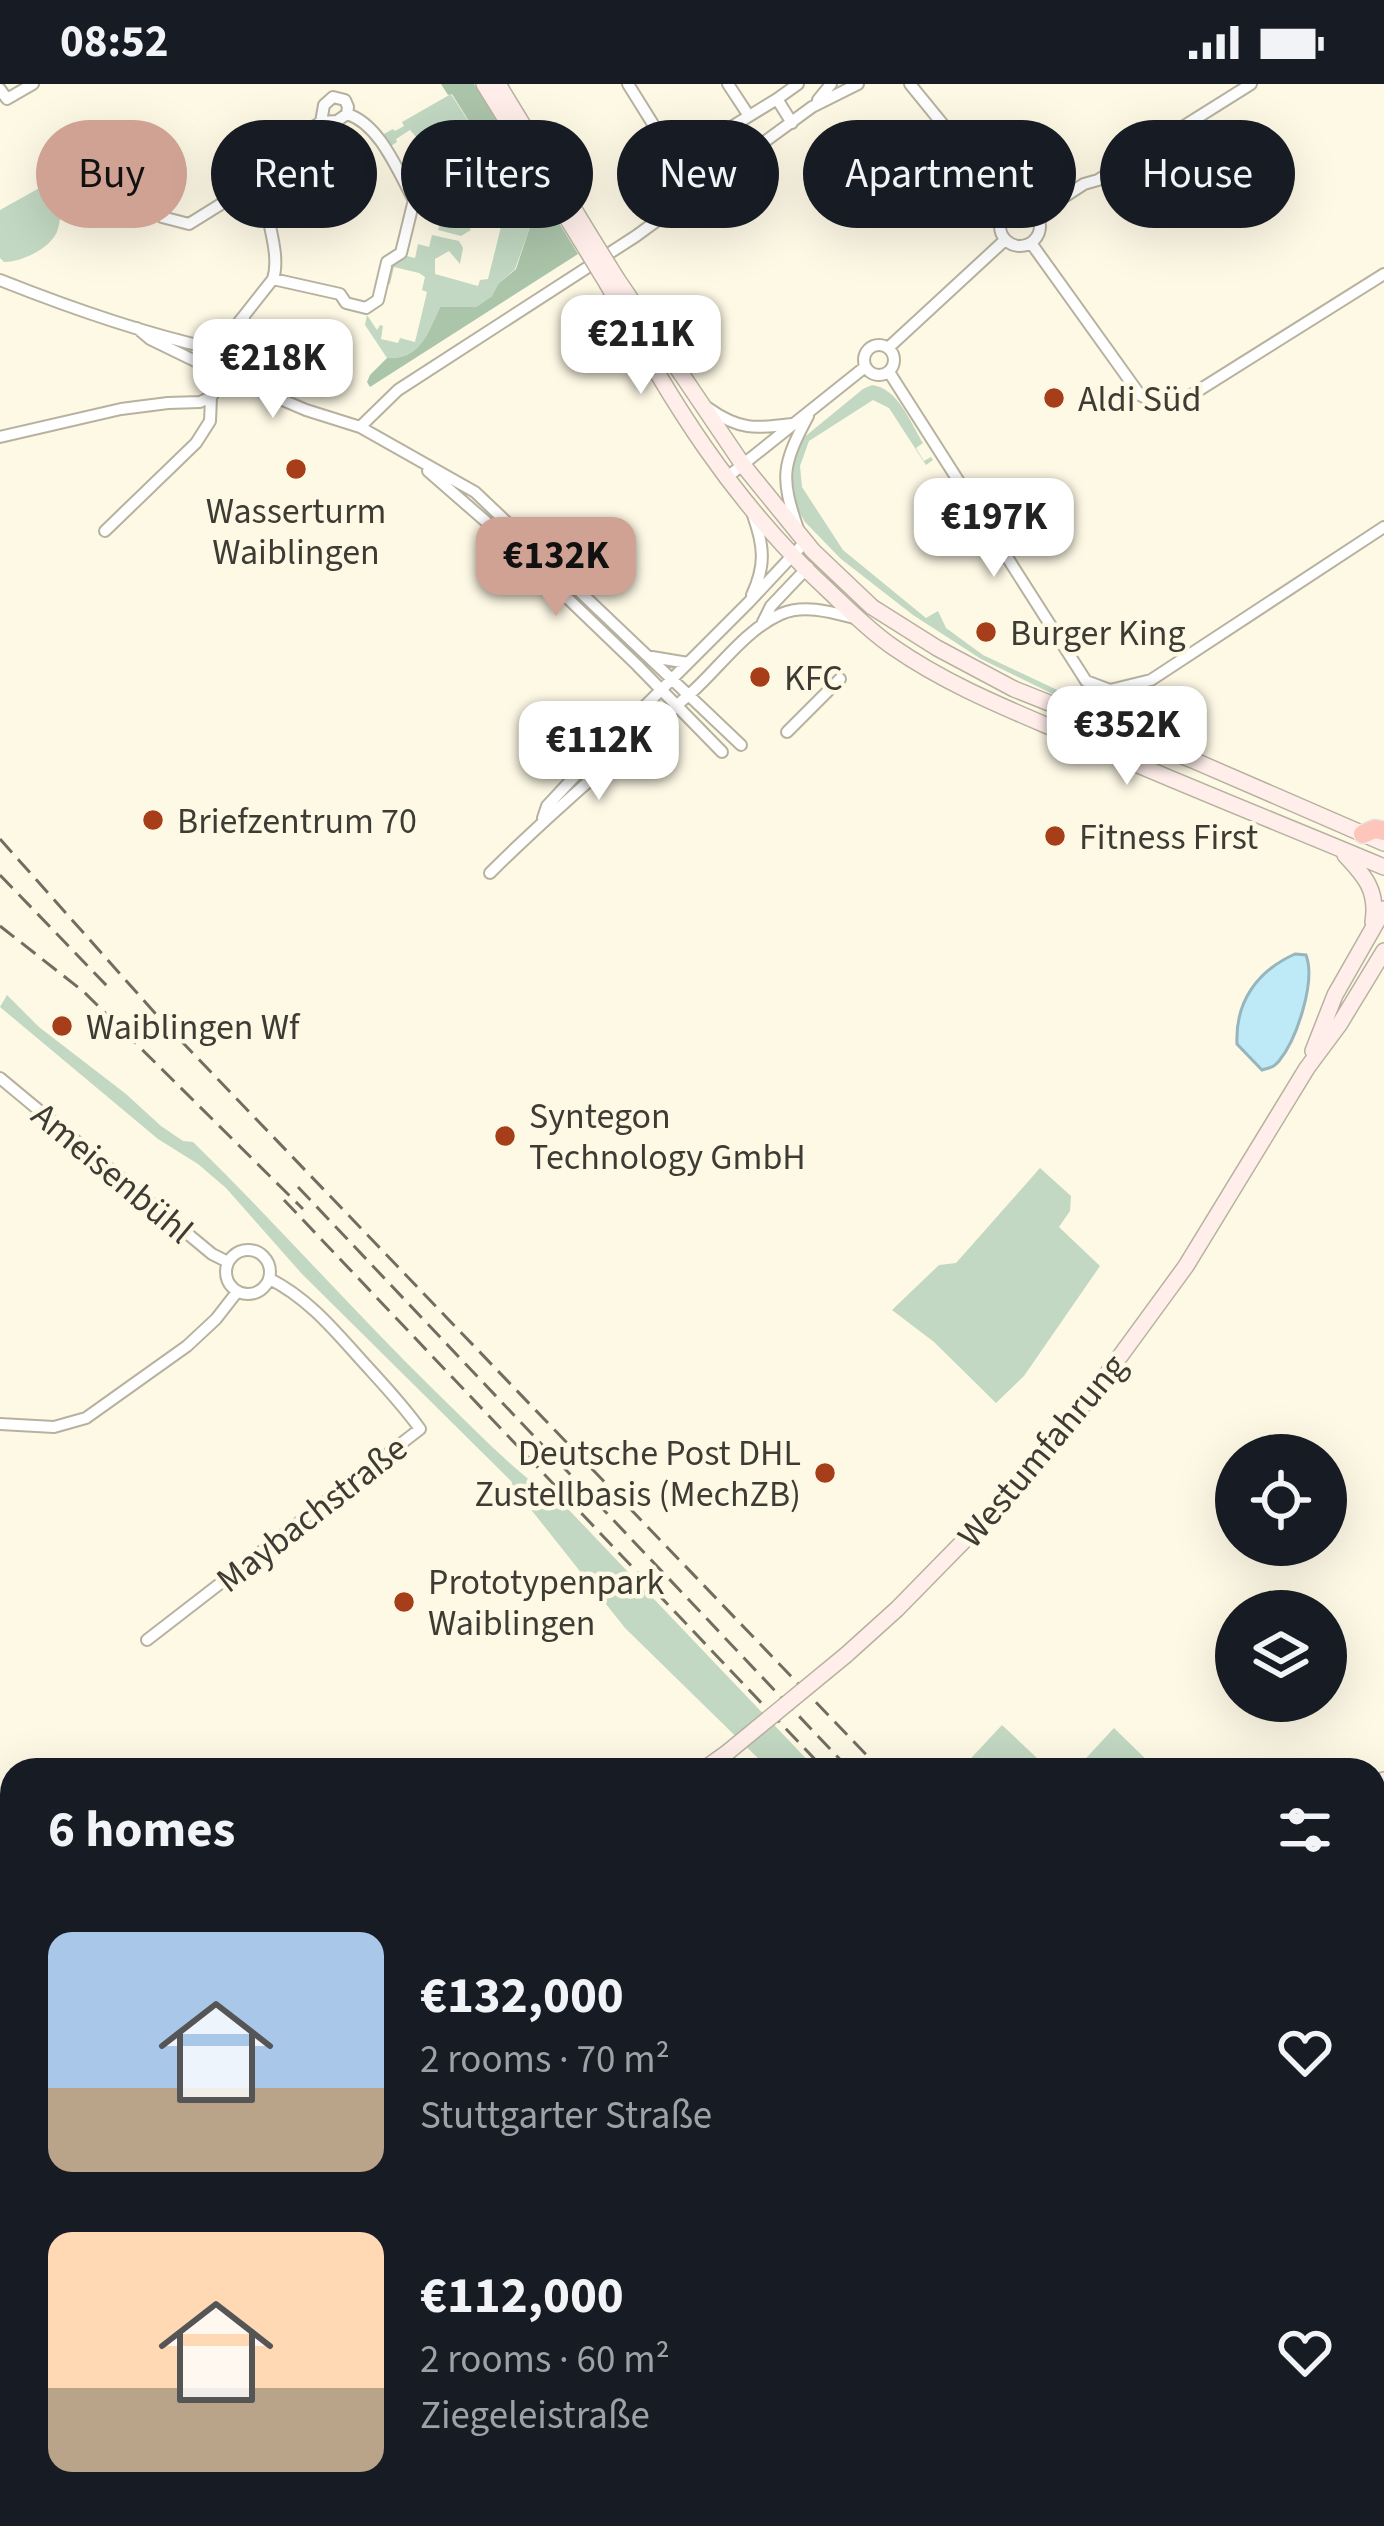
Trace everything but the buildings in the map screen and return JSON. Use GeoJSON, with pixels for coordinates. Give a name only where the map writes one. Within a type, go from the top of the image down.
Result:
{"type":"FeatureCollection","features":[{"type":"Feature","properties":{"kind":"highway"},"geometry":{"type":"LineString","coordinates":[[1363,834],[1384,831]]}},
{"type":"Feature","properties":{"kind":"main road"},"geometry":{"type":"LineString","coordinates":[[484,84],[612,282],[743,464],[819,556],[872,607],[995,679],[1384,843]]}},
{"type":"Feature","properties":{"kind":"main road"},"geometry":{"type":"LineString","coordinates":[[498,84],[584,237]]}},
{"type":"Feature","properties":{"kind":"main road"},"geometry":{"type":"LineString","coordinates":[[612,282],[655,372],[752,512],[800,564],[890,645],[988,700],[1384,867]]}},
{"type":"Feature","properties":{"kind":"main road"},"geometry":{"type":"LineString","coordinates":[[1339,848],[1372,889],[1376,906],[1372,928]]}},
{"type":"Feature","properties":{"kind":"main road","name":"Westumfahrung"},"geometry":{"type":"LineString","coordinates":[[1307,1068],[1329,1008],[1384,909]]}},
{"type":"Feature","properties":{"kind":"main road","name":"Westumfahrung"},"geometry":{"type":"LineString","coordinates":[[720,1758],[897,1609],[998,1506],[1091,1396],[1186,1266],[1384,951]]}},
{"type":"Feature","properties":{"kind":"street"},"geometry":{"type":"LineString","coordinates":[[0,89],[8,99],[33,84]]}},
{"type":"Feature","properties":{"kind":"street"},"geometry":{"type":"LineString","coordinates":[[628,84],[676,161],[798,84]]}},
{"type":"Feature","properties":{"kind":"street"},"geometry":{"type":"LineString","coordinates":[[728,84],[749,116]]}},
{"type":"Feature","properties":{"kind":"street"},"geometry":{"type":"LineString","coordinates":[[812,107],[831,84]]}},
{"type":"Feature","properties":{"kind":"street"},"geometry":{"type":"LineString","coordinates":[[361,427],[398,390],[636,236],[812,107],[858,84]]}},
{"type":"Feature","properties":{"kind":"street"},"geometry":{"type":"LineString","coordinates":[[910,84],[939,120]]}},
{"type":"Feature","properties":{"kind":"street"},"geometry":{"type":"LineString","coordinates":[[1076,189],[1099,181],[1251,84]]}},
{"type":"Feature","properties":{"kind":"street"},"geometry":{"type":"LineString","coordinates":[[321,120],[326,101],[337,90],[347,103],[347,114]]}},
{"type":"Feature","properties":{"kind":"street"},"geometry":{"type":"LineString","coordinates":[[777,99],[791,123]]}},
{"type":"Feature","properties":{"kind":"street"},"geometry":{"type":"LineString","coordinates":[[273,279],[340,294],[346,303],[366,308],[378,300],[387,262],[401,253],[414,200],[362,118],[347,114],[338,120]]}},
{"type":"Feature","properties":{"kind":"street"},"geometry":{"type":"LineString","coordinates":[[220,373],[220,346],[273,279],[278,253],[272,228]]}},
{"type":"Feature","properties":{"kind":"street"},"geometry":{"type":"LineString","coordinates":[[1000,228],[1014,246],[1031,243]]}},
{"type":"Feature","properties":{"kind":"street"},"geometry":{"type":"LineString","coordinates":[[1031,243],[1039,228]]}},
{"type":"Feature","properties":{"kind":"street"},"geometry":{"type":"LineString","coordinates":[[888,348],[1005,240]]}},
{"type":"Feature","properties":{"kind":"street"},"geometry":{"type":"LineString","coordinates":[[1031,243],[1140,395],[1159,406],[1177,404],[1384,274]]}},
{"type":"Feature","properties":{"kind":"street"},"geometry":{"type":"LineString","coordinates":[[0,280],[137,328],[209,348],[220,346]]}},
{"type":"Feature","properties":{"kind":"street"},"geometry":{"type":"LineString","coordinates":[[105,531],[196,443],[210,421],[212,397],[244,316]]}},
{"type":"Feature","properties":{"kind":"street"},"geometry":{"type":"LineString","coordinates":[[137,328],[220,373],[306,410],[361,427],[475,492],[741,745]]}},
{"type":"Feature","properties":{"kind":"street"},"geometry":{"type":"LineString","coordinates":[[871,346],[888,348],[894,357],[889,372],[872,374],[865,367],[863,360],[871,346]]}},
{"type":"Feature","properties":{"kind":"street"},"geometry":{"type":"LineString","coordinates":[[234,350],[242,382]]}},
{"type":"Feature","properties":{"kind":"street"},"geometry":{"type":"LineString","coordinates":[[726,478],[865,367]]}},
{"type":"Feature","properties":{"kind":"street"},"geometry":{"type":"LineString","coordinates":[[889,372],[1086,681],[1110,690],[1151,680],[1384,527]]}},
{"type":"Feature","properties":{"kind":"street"},"geometry":{"type":"LineString","coordinates":[[0,437],[122,410],[212,397]]}},
{"type":"Feature","properties":{"kind":"street"},"geometry":{"type":"LineString","coordinates":[[696,399],[728,422],[751,428],[795,423]]}},
{"type":"Feature","properties":{"kind":"street"},"geometry":{"type":"LineString","coordinates":[[490,873],[761,624],[800,564],[803,537],[786,494],[785,465],[811,412]]}},
{"type":"Feature","properties":{"kind":"street"},"geometry":{"type":"LineString","coordinates":[[412,457],[506,539],[722,752]]}},
{"type":"Feature","properties":{"kind":"street"},"geometry":{"type":"LineString","coordinates":[[749,602],[760,577],[763,543],[752,512]]}},
{"type":"Feature","properties":{"kind":"street"},"geometry":{"type":"LineString","coordinates":[[542,822],[547,806],[749,602],[800,564],[819,556]]}},
{"type":"Feature","properties":{"kind":"street"},"geometry":{"type":"LineString","coordinates":[[761,624],[787,611],[819,609],[859,619]]}},
{"type":"Feature","properties":{"kind":"street"},"geometry":{"type":"LineString","coordinates":[[649,656],[688,663]]}},
{"type":"Feature","properties":{"kind":"street"},"geometry":{"type":"LineString","coordinates":[[637,665],[650,687],[647,705]]}},
{"type":"Feature","properties":{"kind":"street"},"geometry":{"type":"LineString","coordinates":[[787,732],[840,679]]}},
{"type":"Feature","properties":{"kind":"street","name":"Ameisenbühl"},"geometry":{"type":"LineString","coordinates":[[0,1078],[212,1254],[228,1262]]}},
{"type":"Feature","properties":{"kind":"street"},"geometry":{"type":"LineString","coordinates":[[255,1251],[268,1262],[270,1280],[254,1294],[237,1292],[226,1278],[228,1262],[238,1252],[255,1251]]}},
{"type":"Feature","properties":{"kind":"street","name":"Maybachstraße"},"geometry":{"type":"LineString","coordinates":[[147,1640],[420,1429],[319,1313],[293,1291],[270,1280]]}},
{"type":"Feature","properties":{"kind":"street"},"geometry":{"type":"LineString","coordinates":[[0,1424],[54,1426],[86,1418],[187,1346],[237,1292]]}},
{"type":"Feature","properties":{"kind":"green space"},"geometry":{"type":"Polygon","coordinates":[[[441,84],[474,84],[496,120],[468,120],[452,94],[441,84]]]}},
{"type":"Feature","properties":{"kind":"green space"},"geometry":{"type":"Polygon","coordinates":[[[451,94],[468,120],[406,120],[451,94]]]}},
{"type":"Feature","properties":{"kind":"green space"},"geometry":{"type":"Polygon","coordinates":[[[401,128],[401,136],[391,146],[398,162],[382,135],[401,128]]]}},
{"type":"Feature","properties":{"kind":"green space"},"geometry":{"type":"Polygon","coordinates":[[[36,190],[36,228],[58,228],[56,234],[33,254],[4,262],[0,258],[0,210],[36,190]]]}},
{"type":"Feature","properties":{"kind":"green space"},"geometry":{"type":"Polygon","coordinates":[[[470,228],[471,230],[461,236],[438,230],[470,228]]]}},
{"type":"Feature","properties":{"kind":"green space"},"geometry":{"type":"Polygon","coordinates":[[[501,228],[530,228],[515,269],[492,296],[476,307],[440,307],[427,335],[408,355],[387,358],[365,325],[367,315],[377,330],[383,326],[381,339],[415,342],[427,292],[422,290],[425,277],[394,267],[388,284],[392,266],[407,256],[415,258],[418,244],[429,247],[432,235],[459,241],[463,248],[460,264],[449,251],[435,259],[435,274],[478,286],[480,280],[488,279],[501,228]]]}},
{"type":"Feature","properties":{"kind":"green space"},"geometry":{"type":"Polygon","coordinates":[[[530,228],[562,228],[578,254],[370,387],[370,375],[387,358],[415,350],[440,307],[476,307],[516,269],[530,228]]]}},
{"type":"Feature","properties":{"kind":"green space"},"geometry":{"type":"Polygon","coordinates":[[[872,385],[896,399],[923,443],[916,448],[924,461],[933,460],[926,465],[889,408],[873,400],[809,441],[800,466],[802,487],[843,550],[926,618],[938,611],[946,628],[983,655],[1089,705],[1095,694],[1118,698],[1134,693],[1169,737],[1065,700],[981,659],[913,615],[841,559],[805,522],[791,498],[791,458],[802,439],[872,385]]]}},
{"type":"Feature","properties":{"kind":"green space"},"geometry":{"type":"Polygon","coordinates":[[[7,995],[39,1027],[161,1126],[193,1142],[469,1425],[569,1510],[806,1758],[758,1758],[625,1628],[511,1488],[512,1482],[302,1274],[226,1188],[158,1139],[0,1007],[7,995]]]}},
{"type":"Feature","properties":{"kind":"green space"},"geometry":{"type":"Polygon","coordinates":[[[1040,1168],[1071,1196],[1070,1211],[1059,1227],[1100,1266],[1024,1376],[996,1403],[934,1342],[892,1310],[939,1265],[956,1263],[1040,1168]]]}},
{"type":"Feature","properties":{"kind":"green space"},"geometry":{"type":"Polygon","coordinates":[[[1002,1725],[1037,1758],[971,1758],[1002,1725]]]}},
{"type":"Feature","properties":{"kind":"green space"},"geometry":{"type":"Polygon","coordinates":[[[1114,1728],[1145,1758],[1086,1758],[1114,1728]]]}},
{"type":"Feature","properties":{"kind":"water"},"geometry":{"type":"Polygon","coordinates":[[[1295,954],[1306,955],[1308,966],[1303,1009],[1286,1051],[1275,1065],[1262,1070],[1237,1044],[1240,1015],[1259,979],[1295,954]]]}},
{"type":"Feature","properties":{"kind":"railway"},"geometry":{"type":"LineString","coordinates":[[0,839],[162,1021],[869,1758]]}},
{"type":"Feature","properties":{"kind":"railway"},"geometry":{"type":"LineString","coordinates":[[0,875],[108,987]]}},
{"type":"Feature","properties":{"kind":"railway"},"geometry":{"type":"LineString","coordinates":[[0,926],[84,992],[303,1209]]}},
{"type":"Feature","properties":{"kind":"railway"},"geometry":{"type":"LineString","coordinates":[[298,1187],[839,1758]]}},
{"type":"Feature","properties":{"kind":"railway"},"geometry":{"type":"LineString","coordinates":[[284,1200],[814,1758]]}},
{"type":"Feature","properties":{"kind":"place","name":"Aldi Süd"},"geometry":{"type":"Point","coordinates":[1054,398]}},
{"type":"Feature","properties":{"kind":"place","name":"Wasserturm Waiblingen"},"geometry":{"type":"Point","coordinates":[296,469]}},
{"type":"Feature","properties":{"kind":"place","name":"Burger King"},"geometry":{"type":"Point","coordinates":[986,632]}},
{"type":"Feature","properties":{"kind":"place","name":"KFC"},"geometry":{"type":"Point","coordinates":[760,677]}},
{"type":"Feature","properties":{"kind":"place","name":"Briefzentrum 70"},"geometry":{"type":"Point","coordinates":[153,820]}},
{"type":"Feature","properties":{"kind":"place","name":"Fitness First"},"geometry":{"type":"Point","coordinates":[1055,836]}},
{"type":"Feature","properties":{"kind":"place","name":"Waiblingen Wf"},"geometry":{"type":"Point","coordinates":[62,1026]}},
{"type":"Feature","properties":{"kind":"place","name":"Syntegon Technology GmbH"},"geometry":{"type":"Point","coordinates":[505,1136]}},
{"type":"Feature","properties":{"kind":"place","name":"Deutsche Post DHL Zustellbasis (MechZB)"},"geometry":{"type":"Point","coordinates":[825,1473]}},
{"type":"Feature","properties":{"kind":"place","name":"Prototypenpark Waiblingen"},"geometry":{"type":"Point","coordinates":[404,1602]}}]}
